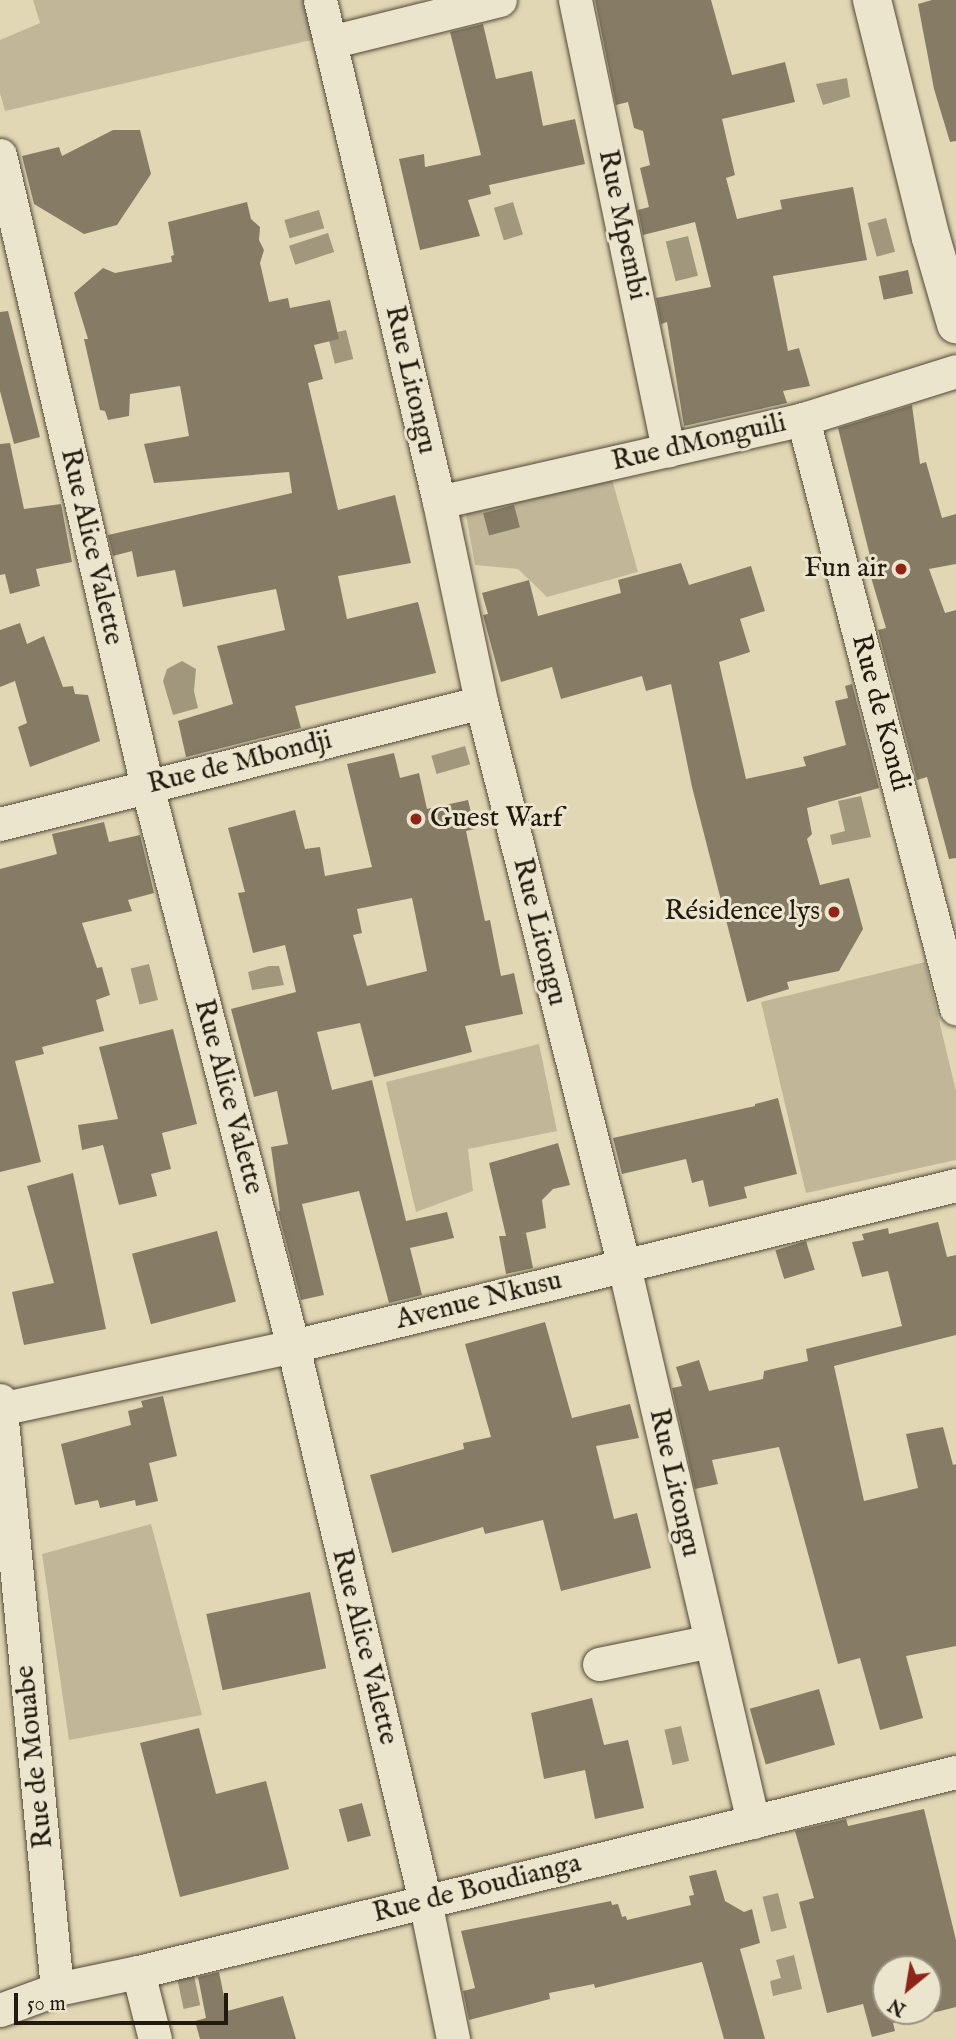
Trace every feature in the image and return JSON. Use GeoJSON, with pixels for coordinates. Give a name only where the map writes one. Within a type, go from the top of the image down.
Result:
{"type":"FeatureCollection","features":[{"type":"Feature","properties":{"kind":"street","name":"Rue Litongu"},"geometry":{"type":"LineString","coordinates":[[320,0],[439,502],[481,702],[624,1266],[753,1822]]}},
{"type":"Feature","properties":{"kind":"street"},"geometry":{"type":"LineString","coordinates":[[330,42],[500,0]]}},
{"type":"Feature","properties":{"kind":"street","name":"Rue Mpembi"},"geometry":{"type":"LineString","coordinates":[[575,0],[668,451]]}},
{"type":"Feature","properties":{"kind":"street"},"geometry":{"type":"LineString","coordinates":[[872,0],[931,238],[956,324]]}},
{"type":"Feature","properties":{"kind":"street","name":"Rue Alice Valette"},"geometry":{"type":"LineString","coordinates":[[0,155],[148,786],[293,1346],[425,1901],[453,2039]]}},
{"type":"Feature","properties":{"kind":"street","name":"Rue dMonguili"},"geometry":{"type":"LineString","coordinates":[[439,502],[803,419],[956,371]]}},
{"type":"Feature","properties":{"kind":"street","name":"Rue de Kondi"},"geometry":{"type":"LineString","coordinates":[[803,419],[956,1007]]}},
{"type":"Feature","properties":{"kind":"street","name":"Rue de Mbondji"},"geometry":{"type":"LineString","coordinates":[[0,824],[481,702]]}},
{"type":"Feature","properties":{"kind":"street","name":"Avenue Nkusu"},"geometry":{"type":"LineString","coordinates":[[1,1406],[293,1346],[956,1185]]}},
{"type":"Feature","properties":{"kind":"street","name":"Rue de Mouabe"},"geometry":{"type":"LineString","coordinates":[[1,1406],[57,1989]]}},
{"type":"Feature","properties":{"kind":"street"},"geometry":{"type":"LineString","coordinates":[[599,1664],[711,1641]]}},
{"type":"Feature","properties":{"kind":"street","name":"Rue de Boudianga"},"geometry":{"type":"LineString","coordinates":[[0,2010],[57,1989],[138,1972],[956,1772]]}},
{"type":"Feature","properties":{"kind":"street"},"geometry":{"type":"LineString","coordinates":[[138,1972],[155,2039]]}},
{"type":"Feature","properties":{"kind":"shaded area"},"geometry":{"type":"Polygon","coordinates":[[[33,0],[312,0],[320,38],[5,111],[0,93],[0,40],[40,23],[33,0]]]}},
{"type":"Feature","properties":{"kind":"shaded area"},"geometry":{"type":"Polygon","coordinates":[[[847,78],[850,97],[823,105],[816,84],[847,78]]]}},
{"type":"Feature","properties":{"kind":"shaded area"},"geometry":{"type":"Polygon","coordinates":[[[513,202],[523,235],[504,240],[494,208],[513,202]]]}},
{"type":"Feature","properties":{"kind":"shaded area"},"geometry":{"type":"Polygon","coordinates":[[[319,210],[324,228],[290,238],[284,220],[319,210]]]}},
{"type":"Feature","properties":{"kind":"shaded area"},"geometry":{"type":"Polygon","coordinates":[[[886,218],[895,252],[877,257],[868,223],[886,218]]]}},
{"type":"Feature","properties":{"kind":"shaded area"},"geometry":{"type":"Polygon","coordinates":[[[328,233],[334,252],[295,265],[289,246],[328,233]]]}},
{"type":"Feature","properties":{"kind":"shaded area"},"geometry":{"type":"Polygon","coordinates":[[[688,236],[698,276],[676,281],[666,242],[688,236]]]}},
{"type":"Feature","properties":{"kind":"shaded area"},"geometry":{"type":"Polygon","coordinates":[[[346,330],[353,359],[335,364],[328,335],[346,330]]]}},
{"type":"Feature","properties":{"kind":"shaded area"},"geometry":{"type":"Polygon","coordinates":[[[610,472],[638,572],[547,597],[518,569],[475,565],[465,509],[610,472]]]}},
{"type":"Feature","properties":{"kind":"shaded area"},"geometry":{"type":"Polygon","coordinates":[[[182,661],[196,669],[194,691],[198,708],[173,715],[163,681],[167,669],[182,661]]]}},
{"type":"Feature","properties":{"kind":"shaded area"},"geometry":{"type":"Polygon","coordinates":[[[465,746],[470,764],[437,774],[431,756],[465,746]]]}},
{"type":"Feature","properties":{"kind":"shaded area"},"geometry":{"type":"Polygon","coordinates":[[[861,796],[871,837],[832,845],[830,835],[845,831],[838,801],[861,796]]]}},
{"type":"Feature","properties":{"kind":"shaded area"},"geometry":{"type":"Polygon","coordinates":[[[925,962],[956,1091],[956,1160],[806,1193],[761,1002],[925,962]]]}},
{"type":"Feature","properties":{"kind":"shaded area"},"geometry":{"type":"Polygon","coordinates":[[[149,964],[158,1000],[140,1004],[131,969],[149,964]]]}},
{"type":"Feature","properties":{"kind":"shaded area"},"geometry":{"type":"Polygon","coordinates":[[[279,966],[284,985],[252,990],[248,972],[279,966]]]}},
{"type":"Feature","properties":{"kind":"shaded area"},"geometry":{"type":"Polygon","coordinates":[[[539,1044],[557,1131],[468,1149],[473,1191],[416,1212],[386,1082],[539,1044]]]}},
{"type":"Feature","properties":{"kind":"shaded area"},"geometry":{"type":"Polygon","coordinates":[[[151,1524],[202,1715],[69,1740],[42,1554],[151,1524]]]}},
{"type":"Feature","properties":{"kind":"shaded area"},"geometry":{"type":"Polygon","coordinates":[[[681,1726],[689,1761],[673,1765],[664,1730],[681,1726]]]}},
{"type":"Feature","properties":{"kind":"shaded area"},"geometry":{"type":"Polygon","coordinates":[[[778,1893],[787,1928],[771,1932],[762,1897],[778,1893]]]}},
{"type":"Feature","properties":{"kind":"shaded area"},"geometry":{"type":"Polygon","coordinates":[[[794,1955],[802,1989],[773,1996],[770,1981],[781,1978],[776,1960],[794,1955]]]}},
{"type":"Feature","properties":{"kind":"shaded area"},"geometry":{"type":"Polygon","coordinates":[[[194,1976],[200,2005],[184,2009],[177,1980],[194,1976]]]}},
{"type":"Feature","properties":{"kind":"building"},"geometry":{"type":"Polygon","coordinates":[[[595,0],[711,0],[732,75],[785,62],[795,102],[722,119],[735,175],[726,178],[737,219],[782,209],[780,200],[853,187],[867,260],[773,276],[788,351],[799,348],[810,386],[783,391],[787,403],[684,426],[667,322],[661,324],[656,298],[711,287],[695,222],[643,235],[638,210],[649,207],[640,168],[650,165],[643,131],[634,128],[628,102],[616,105],[595,0]]]}},
{"type":"Feature","properties":{"kind":"building"},"geometry":{"type":"Polygon","coordinates":[[[932,0],[956,0],[956,141],[950,142],[934,89],[918,4],[932,0]]]}},
{"type":"Feature","properties":{"kind":"building"},"geometry":{"type":"Polygon","coordinates":[[[483,24],[496,79],[532,71],[543,126],[575,119],[585,164],[489,185],[491,194],[468,200],[480,236],[420,250],[399,159],[424,154],[425,167],[481,155],[450,32],[483,24]]]}},
{"type":"Feature","properties":{"kind":"building"},"geometry":{"type":"Polygon","coordinates":[[[113,130],[140,130],[151,174],[117,225],[84,234],[34,204],[22,156],[59,147],[62,156],[113,130]]]}},
{"type":"Feature","properties":{"kind":"building"},"geometry":{"type":"Polygon","coordinates":[[[247,202],[251,219],[260,227],[259,240],[264,250],[260,263],[269,302],[288,298],[290,308],[330,300],[339,339],[314,345],[323,379],[308,383],[338,510],[395,495],[411,563],[338,576],[347,619],[418,602],[436,673],[295,706],[301,728],[186,757],[178,721],[233,704],[217,646],[285,630],[276,589],[183,607],[175,570],[137,577],[132,551],[113,556],[108,535],[292,493],[289,472],[154,483],[144,444],[189,436],[180,386],[130,394],[129,416],[108,420],[105,411],[100,410],[84,339],[88,339],[74,293],[103,268],[115,273],[172,262],[171,256],[174,255],[168,222],[247,202]]]}},
{"type":"Feature","properties":{"kind":"building"},"geometry":{"type":"Polygon","coordinates":[[[908,270],[913,293],[884,300],[879,276],[908,270]]]}},
{"type":"Feature","properties":{"kind":"building"},"geometry":{"type":"Polygon","coordinates":[[[8,311],[40,437],[14,444],[0,391],[0,312],[8,311]]]}},
{"type":"Feature","properties":{"kind":"building"},"geometry":{"type":"Polygon","coordinates":[[[912,405],[920,464],[926,462],[942,518],[956,514],[956,564],[929,569],[945,613],[956,610],[956,858],[949,859],[927,777],[917,780],[878,630],[886,628],[865,557],[870,556],[838,428],[912,405]]]}},
{"type":"Feature","properties":{"kind":"building"},"geometry":{"type":"Polygon","coordinates":[[[10,443],[24,509],[61,504],[72,562],[36,569],[40,586],[10,594],[5,574],[0,575],[0,444],[10,443]]]}},
{"type":"Feature","properties":{"kind":"building"},"geometry":{"type":"Polygon","coordinates":[[[514,505],[520,527],[489,535],[483,513],[514,505]]]}},
{"type":"Feature","properties":{"kind":"building"},"geometry":{"type":"Polygon","coordinates":[[[681,563],[689,585],[751,566],[765,611],[740,619],[750,652],[719,662],[746,779],[806,766],[803,757],[846,745],[835,701],[848,698],[845,686],[852,684],[879,788],[807,808],[812,834],[807,839],[820,885],[849,878],[863,929],[839,971],[787,982],[789,989],[747,1002],[692,787],[671,684],[646,691],[642,676],[561,699],[552,667],[501,682],[483,615],[488,614],[482,593],[529,580],[538,616],[621,593],[618,580],[681,563]]]}},
{"type":"Feature","properties":{"kind":"building"},"geometry":{"type":"Polygon","coordinates":[[[20,623],[27,644],[44,636],[63,687],[73,686],[75,694],[88,695],[100,741],[30,767],[18,727],[27,723],[15,681],[0,687],[0,630],[20,623]]]}},
{"type":"Feature","properties":{"kind":"building"},"geometry":{"type":"Polygon","coordinates":[[[394,753],[400,778],[419,773],[427,809],[468,800],[475,829],[466,831],[485,921],[490,920],[501,976],[514,973],[523,1014],[465,1026],[472,1052],[374,1077],[360,1023],[317,1032],[332,1090],[372,1080],[406,1221],[447,1212],[454,1238],[410,1248],[422,1295],[389,1303],[359,1191],[302,1204],[324,1295],[301,1300],[278,1211],[271,1147],[288,1144],[277,1091],[254,1097],[231,1009],[296,992],[285,945],[253,953],[238,893],[245,892],[228,828],[295,810],[305,849],[320,847],[325,876],[372,867],[347,764],[394,753]],[[412,898],[357,909],[362,933],[353,935],[367,986],[427,971],[412,898]]]}},
{"type":"Feature","properties":{"kind":"building"},"geometry":{"type":"Polygon","coordinates":[[[104,822],[109,842],[140,835],[154,893],[128,900],[132,911],[82,923],[97,968],[102,967],[110,995],[96,1000],[104,1031],[42,1047],[44,1054],[15,1061],[41,1162],[0,1172],[0,869],[57,854],[52,834],[104,822]]]}},
{"type":"Feature","properties":{"kind":"building"},"geometry":{"type":"Polygon","coordinates":[[[173,1029],[197,1124],[162,1133],[171,1169],[151,1174],[157,1196],[119,1205],[103,1145],[82,1150],[78,1125],[118,1119],[99,1047],[173,1029]]]}},
{"type":"Feature","properties":{"kind":"building"},"geometry":{"type":"Polygon","coordinates":[[[778,1098],[797,1174],[744,1187],[747,1198],[709,1207],[703,1180],[692,1183],[686,1159],[622,1174],[613,1138],[755,1106],[778,1098]]]}},
{"type":"Feature","properties":{"kind":"building"},"geometry":{"type":"Polygon","coordinates":[[[558,1143],[570,1185],[553,1189],[542,1200],[546,1228],[521,1234],[526,1233],[533,1268],[506,1274],[499,1236],[506,1236],[489,1163],[558,1143]]]}},
{"type":"Feature","properties":{"kind":"building"},"geometry":{"type":"Polygon","coordinates":[[[73,1173],[106,1329],[24,1345],[12,1292],[54,1283],[27,1186],[73,1173]]]}},
{"type":"Feature","properties":{"kind":"building"},"geometry":{"type":"Polygon","coordinates":[[[938,1222],[947,1257],[956,1255],[956,1335],[834,1366],[864,1501],[918,1488],[906,1434],[943,1427],[953,1465],[956,1464],[956,1646],[906,1656],[923,1718],[880,1730],[860,1658],[838,1664],[779,1447],[712,1460],[718,1484],[695,1489],[672,1388],[682,1386],[676,1367],[699,1360],[709,1391],[763,1379],[764,1371],[808,1361],[806,1349],[902,1326],[888,1271],[862,1277],[852,1242],[864,1240],[862,1234],[888,1228],[889,1234],[938,1222]]]}},
{"type":"Feature","properties":{"kind":"building"},"geometry":{"type":"Polygon","coordinates":[[[217,1231],[236,1302],[151,1324],[132,1254],[217,1231]]]}},
{"type":"Feature","properties":{"kind":"building"},"geometry":{"type":"Polygon","coordinates":[[[806,1241],[815,1270],[784,1279],[775,1250],[806,1241]]]}},
{"type":"Feature","properties":{"kind":"building"},"geometry":{"type":"Polygon","coordinates":[[[545,1322],[572,1418],[630,1404],[639,1438],[596,1446],[614,1519],[637,1513],[651,1568],[561,1591],[543,1520],[485,1534],[483,1527],[392,1553],[370,1475],[464,1449],[463,1443],[491,1437],[465,1344],[545,1322]]]}},
{"type":"Feature","properties":{"kind":"building"},"geometry":{"type":"Polygon","coordinates":[[[163,1396],[177,1456],[149,1463],[158,1501],[136,1506],[135,1500],[100,1508],[98,1500],[75,1505],[61,1444],[131,1425],[128,1411],[143,1407],[141,1401],[163,1396]]]}},
{"type":"Feature","properties":{"kind":"building"},"geometry":{"type":"Polygon","coordinates":[[[310,1592],[326,1668],[223,1690],[206,1614],[310,1592]]]}},
{"type":"Feature","properties":{"kind":"building"},"geometry":{"type":"Polygon","coordinates":[[[819,1689],[835,1745],[766,1765],[750,1709],[819,1689]]]}},
{"type":"Feature","properties":{"kind":"building"},"geometry":{"type":"Polygon","coordinates":[[[592,1698],[604,1745],[628,1740],[644,1808],[595,1819],[585,1770],[544,1779],[531,1713],[592,1698]]]}},
{"type":"Feature","properties":{"kind":"building"},"geometry":{"type":"Polygon","coordinates":[[[199,1728],[216,1794],[266,1781],[289,1869],[180,1897],[140,1743],[199,1728]]]}},
{"type":"Feature","properties":{"kind":"building"},"geometry":{"type":"Polygon","coordinates":[[[362,1803],[371,1836],[348,1842],[339,1809],[362,1803]]]}},
{"type":"Feature","properties":{"kind":"building"},"geometry":{"type":"Polygon","coordinates":[[[924,1809],[956,1940],[956,2007],[942,2011],[942,1955],[872,1955],[872,2025],[894,2025],[895,2031],[872,2037],[863,2004],[827,2013],[799,1902],[814,1898],[795,1831],[846,1819],[848,1826],[924,1809]]]}},
{"type":"Feature","properties":{"kind":"building"},"geometry":{"type":"Polygon","coordinates":[[[716,1870],[725,1901],[744,1912],[752,1909],[760,1943],[740,1949],[765,2039],[724,2039],[702,1962],[595,1988],[594,1984],[549,1993],[550,1999],[469,2020],[463,1991],[475,1988],[461,1931],[611,1901],[612,1905],[618,1904],[622,1917],[626,1916],[627,1920],[691,1905],[689,1896],[694,1895],[689,1876],[716,1870]]]}},
{"type":"Feature","properties":{"kind":"building"},"geometry":{"type":"Polygon","coordinates":[[[219,1972],[227,2011],[283,1996],[296,2039],[200,2039],[195,2021],[206,2018],[198,1977],[219,1972]]]}},
{"type":"Feature","properties":{"kind":"place","name":"Fun air"},"geometry":{"type":"Point","coordinates":[901,569]}},
{"type":"Feature","properties":{"kind":"place","name":"Guest Warf"},"geometry":{"type":"Point","coordinates":[416,819]}},
{"type":"Feature","properties":{"kind":"place","name":"Résidence lys"},"geometry":{"type":"Point","coordinates":[834,912]}}]}
